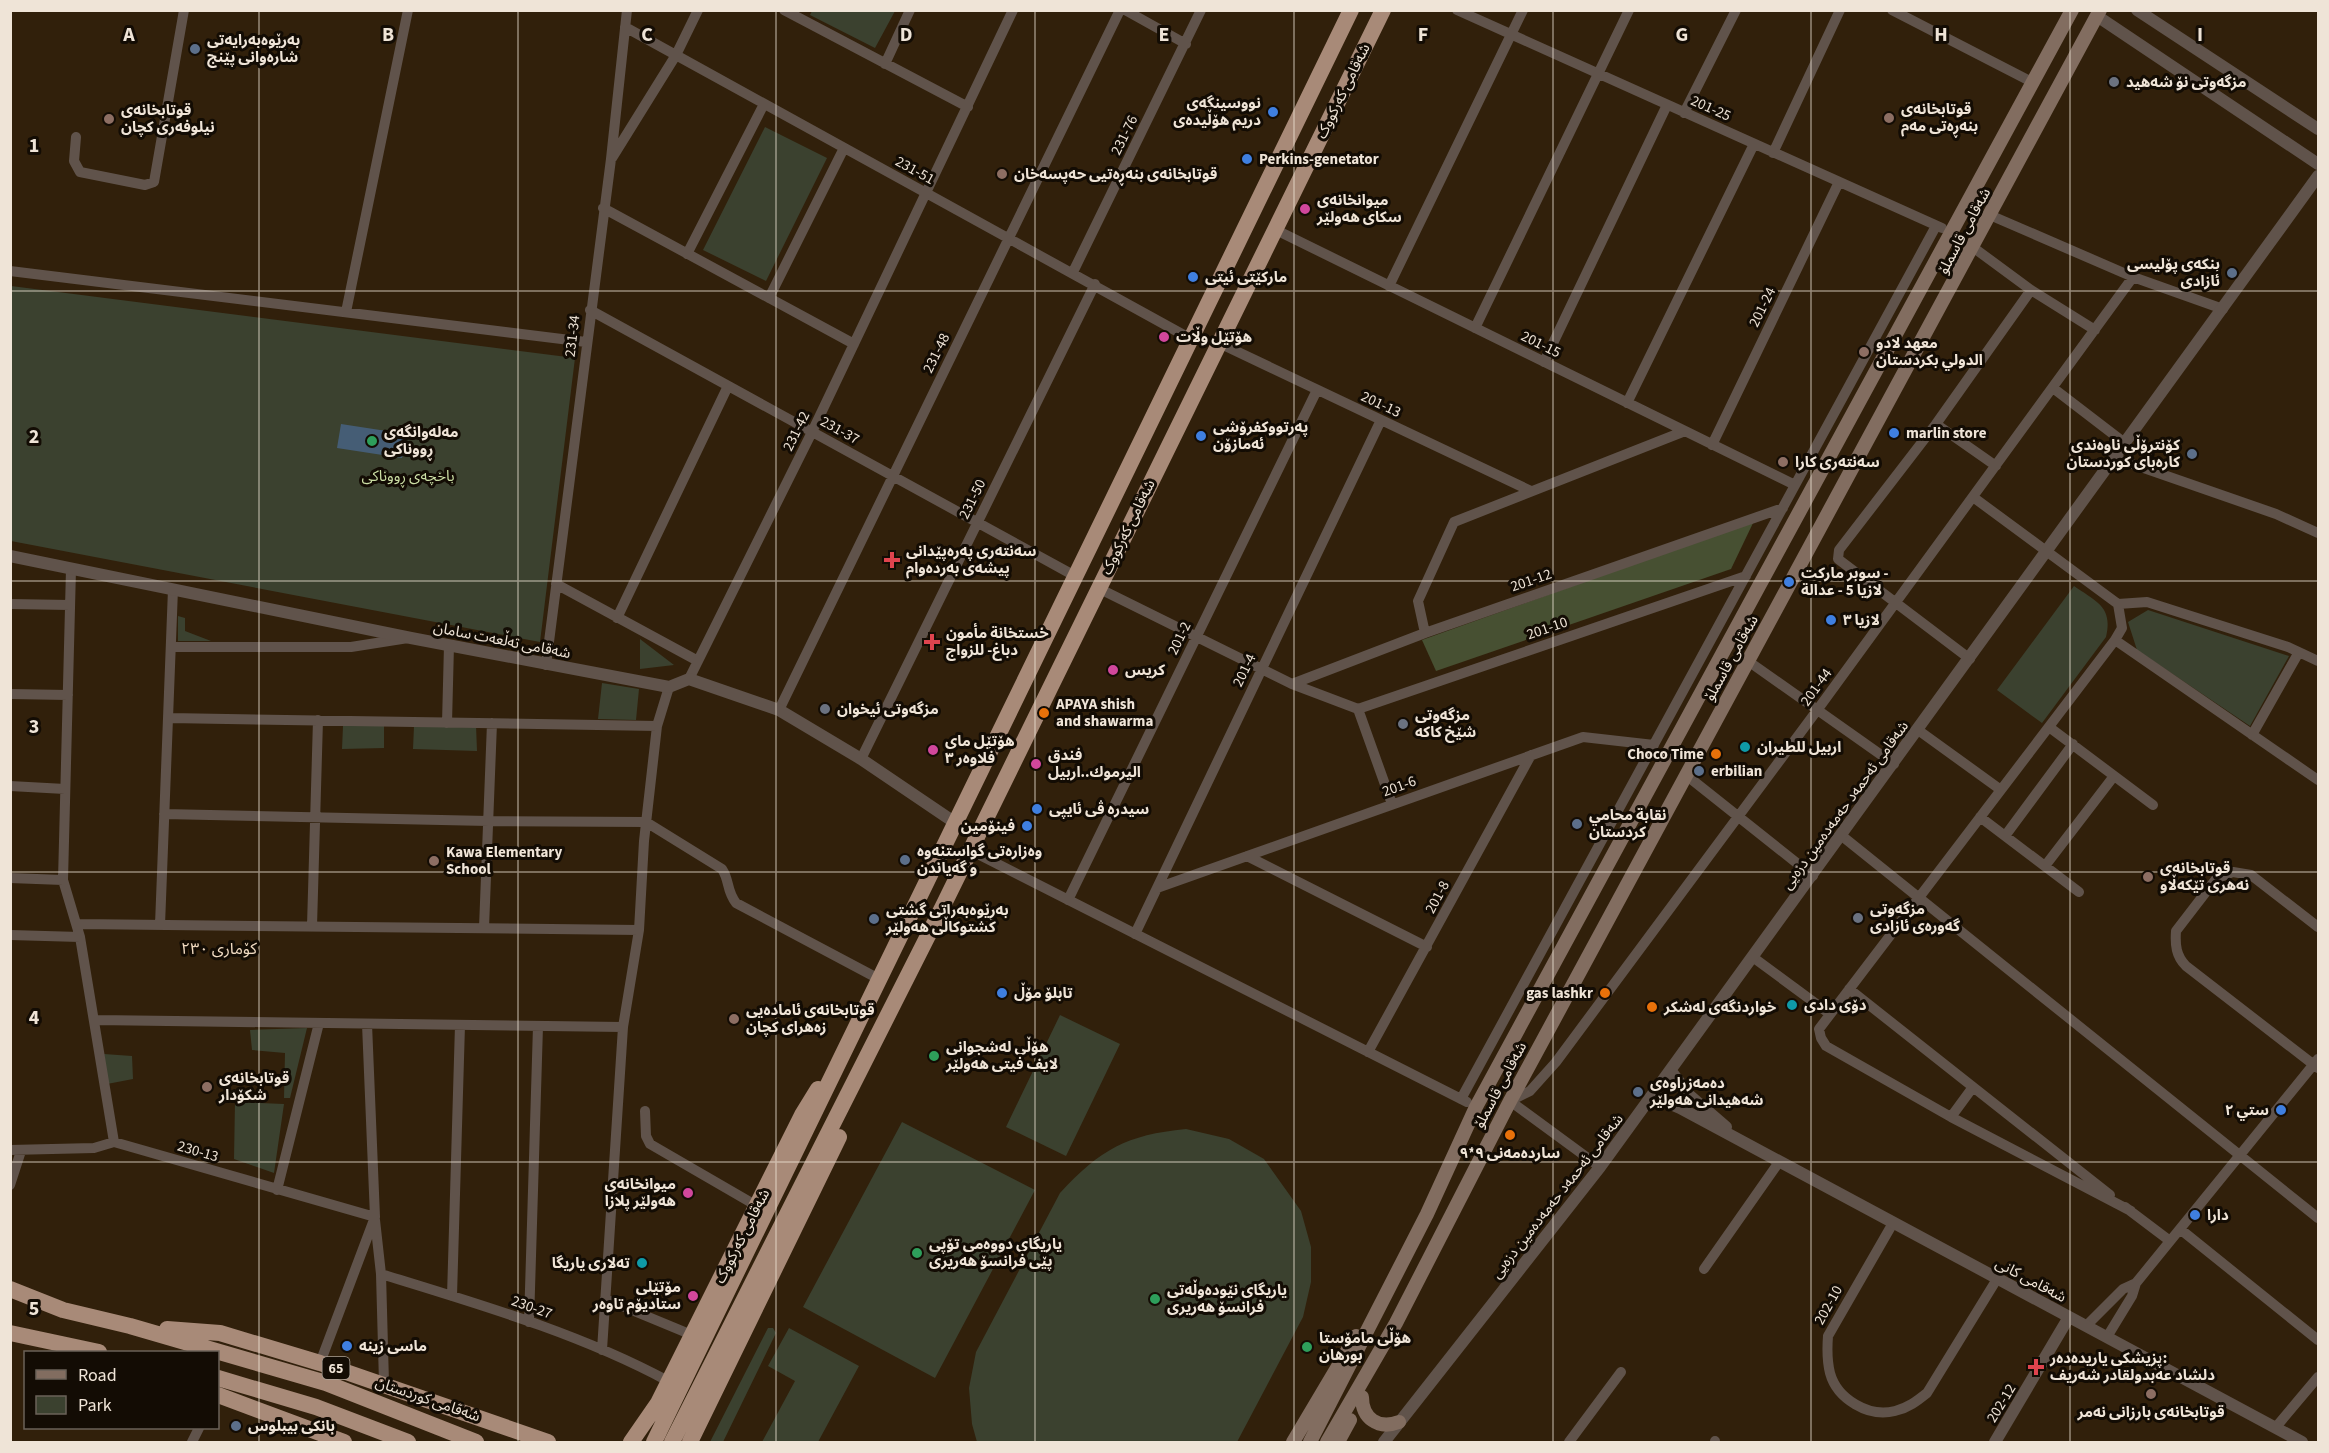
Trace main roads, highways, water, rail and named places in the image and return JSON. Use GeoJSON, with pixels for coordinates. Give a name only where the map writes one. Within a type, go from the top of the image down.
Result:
{"type":"FeatureCollection","features":[{"type":"Feature","properties":{"kind":"highway","name":"شەقامی کەرکووک"},"geometry":{"type":"LineString","coordinates":[[654,1443],[811,1124],[954,822],[1351,10]]}},
{"type":"Feature","properties":{"kind":"highway","name":"شەقامی کەرکووک"},"geometry":{"type":"LineString","coordinates":[[672,1443],[970,850],[1383,10]]}},
{"type":"Feature","properties":{"kind":"highway"},"geometry":{"type":"LineString","coordinates":[[1229,260],[1228,271],[1233,278],[1246,279],[1254,272]]}},
{"type":"Feature","properties":{"kind":"highway"},"geometry":{"type":"LineString","coordinates":[[1208,304],[1214,297],[1223,295],[1233,302],[1233,314]]}},
{"type":"Feature","properties":{"kind":"highway","name":"شەقامی کەرکووک"},"geometry":{"type":"LineString","coordinates":[[631,1443],[658,1403],[802,1115],[854,1030]]}},
{"type":"Feature","properties":{"kind":"highway","name":"شەقامی کەرکووک"},"geometry":{"type":"LineString","coordinates":[[691,1441],[843,1129],[874,1043]]}},
{"type":"Feature","properties":{"kind":"highway","name":"شەقامی کوردستان"},"geometry":{"type":"LineString","coordinates":[[10,1289],[63,1310]]}},
{"type":"Feature","properties":{"kind":"highway","name":"شەقامی کوردستان"},"geometry":{"type":"LineString","coordinates":[[10,1302],[63,1310],[130,1326],[216,1351]]}},
{"type":"Feature","properties":{"kind":"highway","name":"شەقامی کوردستان"},"geometry":{"type":"LineString","coordinates":[[130,1326],[220,1333],[384,1383],[554,1443]]}},
{"type":"Feature","properties":{"kind":"highway"},"geometry":{"type":"LineString","coordinates":[[12,1333],[90,1351]]}},
{"type":"Feature","properties":{"kind":"highway","name":"شەقامی کوردستان"},"geometry":{"type":"LineString","coordinates":[[219,1352],[326,1383],[476,1443]]}},
{"type":"Feature","properties":{"kind":"highway"},"geometry":{"type":"LineString","coordinates":[[219,1378],[316,1407],[408,1443]]}},
{"type":"Feature","properties":{"kind":"highway"},"geometry":{"type":"LineString","coordinates":[[219,1395],[344,1443]]}},
{"type":"Feature","properties":{"kind":"highway"},"geometry":{"type":"LineString","coordinates":[[619,1443],[658,1403]]}},
{"type":"Feature","properties":{"kind":"main road","name":"شەقامی قاسملۆ"},"geometry":{"type":"LineString","coordinates":[[1310,1443],[1427,1214],[1476,1107],[1953,233],[2072,10]]}},
{"type":"Feature","properties":{"kind":"main road","name":"شەقامی قاسملۆ"},"geometry":{"type":"LineString","coordinates":[[1338,1443],[1396,1323],[1510,1101],[1992,216],[2099,13]]}},
{"type":"Feature","properties":{"kind":"main road"},"geometry":{"type":"LineString","coordinates":[[1589,901],[1612,913]]}},
{"type":"Feature","properties":{"kind":"main road","name":"شەقامی قاسملۆ"},"geometry":{"type":"LineString","coordinates":[[1293,1443],[1344,1354],[1380,1303]]}},
{"type":"Feature","properties":{"kind":"main road","name":"شەقامی قاسملۆ"},"geometry":{"type":"LineString","coordinates":[[1327,1443],[1396,1323]]}},
{"type":"Feature","properties":{"kind":"main road"},"geometry":{"type":"LineString","coordinates":[[1362,1397],[1365,1413],[1370,1419],[1384,1425],[1399,1422]]}},
{"type":"Feature","properties":{"kind":"water","name":"مەلەوانگەی ڕووناکی"},"geometry":{"type":"Polygon","coordinates":[[[341,424],[406,434],[402,458],[337,448],[341,424]]]}},
{"type":"Feature","properties":{"kind":"place","name":"بەڕێوەبەرایەتی شارەوانی پێنج"},"geometry":{"type":"Point","coordinates":[195,49]}},
{"type":"Feature","properties":{"kind":"place","name":"مزگەوتی نۆ شەهید"},"geometry":{"type":"Point","coordinates":[2114,82]}},
{"type":"Feature","properties":{"kind":"place","name":"نووسینگەی دریم هۆڵیدەی"},"geometry":{"type":"Point","coordinates":[1273,112]}},
{"type":"Feature","properties":{"kind":"place","name":"قوتابخانەی بنەڕەتی مەم"},"geometry":{"type":"Point","coordinates":[1889,118]}},
{"type":"Feature","properties":{"kind":"place","name":"قوتابخانەی نیلوفەری کچان"},"geometry":{"type":"Point","coordinates":[109,119]}},
{"type":"Feature","properties":{"kind":"place","name":"Perkins-genetator"},"geometry":{"type":"Point","coordinates":[1247,159]}},
{"type":"Feature","properties":{"kind":"place","name":"قوتابخانەی بنەڕەتیی حەپسەخان"},"geometry":{"type":"Point","coordinates":[1002,174]}},
{"type":"Feature","properties":{"kind":"place","name":"میوانخانەی سکای هەولێر"},"geometry":{"type":"Point","coordinates":[1305,209]}},
{"type":"Feature","properties":{"kind":"place","name":"بنکەی پۆلیسی ئازادی"},"geometry":{"type":"Point","coordinates":[2232,273]}},
{"type":"Feature","properties":{"kind":"place","name":"مارکێتی ئیتی"},"geometry":{"type":"Point","coordinates":[1193,277]}},
{"type":"Feature","properties":{"kind":"place","name":"هۆتێل وڵات"},"geometry":{"type":"Point","coordinates":[1164,337]}},
{"type":"Feature","properties":{"kind":"place","name":"معهد لادو الدولي بكردستان"},"geometry":{"type":"Point","coordinates":[1864,352]}},
{"type":"Feature","properties":{"kind":"place","name":"marlin store"},"geometry":{"type":"Point","coordinates":[1894,433]}},
{"type":"Feature","properties":{"kind":"place","name":"پەرتووکفرۆشی ئەمازۆن"},"geometry":{"type":"Point","coordinates":[1201,436]}},
{"type":"Feature","properties":{"kind":"place","name":"مەلەوانگەی ڕووناکی"},"geometry":{"type":"Point","coordinates":[372,441]}},
{"type":"Feature","properties":{"kind":"place","name":"کۆنتڕۆڵی ناوەندی کارەبای کوردستان"},"geometry":{"type":"Point","coordinates":[2192,454]}},
{"type":"Feature","properties":{"kind":"place","name":"سەنتەری کارا"},"geometry":{"type":"Point","coordinates":[1783,462]}},
{"type":"Feature","properties":{"kind":"place","name":"سەنتەری پەرەپێدانی پیشەی بەردەوام"},"geometry":{"type":"Point","coordinates":[892,560]}},
{"type":"Feature","properties":{"kind":"place","name":"سوبر ماركت - لازيا 5 - عدالة"},"geometry":{"type":"Point","coordinates":[1789,582]}},
{"type":"Feature","properties":{"kind":"place","name":"لازیا ٣"},"geometry":{"type":"Point","coordinates":[1831,620]}},
{"type":"Feature","properties":{"kind":"place","name":"خستخانة مأمون دباغ- للزواج"},"geometry":{"type":"Point","coordinates":[932,642]}},
{"type":"Feature","properties":{"kind":"place","name":"كريس"},"geometry":{"type":"Point","coordinates":[1113,670]}},
{"type":"Feature","properties":{"kind":"place","name":"مزگەوتی ئیخوان"},"geometry":{"type":"Point","coordinates":[825,709]}},
{"type":"Feature","properties":{"kind":"place","name":"APAYA shish and shawarma"},"geometry":{"type":"Point","coordinates":[1044,713]}},
{"type":"Feature","properties":{"kind":"place","name":"مزگه‌وتی شێخ كاكه"},"geometry":{"type":"Point","coordinates":[1403,724]}},
{"type":"Feature","properties":{"kind":"place","name":"اربيل للطيران"},"geometry":{"type":"Point","coordinates":[1745,747]}},
{"type":"Feature","properties":{"kind":"place","name":"هۆتێل مای فلاوەر ٣"},"geometry":{"type":"Point","coordinates":[933,750]}},
{"type":"Feature","properties":{"kind":"place","name":"Choco Time"},"geometry":{"type":"Point","coordinates":[1716,754]}},
{"type":"Feature","properties":{"kind":"place","name":"فندق اليرموك..اربيل"},"geometry":{"type":"Point","coordinates":[1036,764]}},
{"type":"Feature","properties":{"kind":"place","name":"erbilian"},"geometry":{"type":"Point","coordinates":[1699,771]}},
{"type":"Feature","properties":{"kind":"place","name":"سیدرە ڤی ئایپی"},"geometry":{"type":"Point","coordinates":[1037,809]}},
{"type":"Feature","properties":{"kind":"place","name":"نقابة محامي كردستان"},"geometry":{"type":"Point","coordinates":[1577,824]}},
{"type":"Feature","properties":{"kind":"place","name":"فینۆمین"},"geometry":{"type":"Point","coordinates":[1027,826]}},
{"type":"Feature","properties":{"kind":"place","name":"وەزارەتی گواستنەوە و گەیاندن"},"geometry":{"type":"Point","coordinates":[905,860]}},
{"type":"Feature","properties":{"kind":"place","name":"Kawa Elementary School"},"geometry":{"type":"Point","coordinates":[434,861]}},
{"type":"Feature","properties":{"kind":"place","name":"قوتابخانه‌ی نه‌هری تێكه‌ڵاو"},"geometry":{"type":"Point","coordinates":[2148,877]}},
{"type":"Feature","properties":{"kind":"place","name":"مزگەوتی گەورەی ئازادی"},"geometry":{"type":"Point","coordinates":[1858,918]}},
{"type":"Feature","properties":{"kind":"place","name":"بەڕێوەبەراتی گشتی کشتوکاڵی هەولێر"},"geometry":{"type":"Point","coordinates":[874,919]}},
{"type":"Feature","properties":{"kind":"place","name":"تابلۆ مۆڵ"},"geometry":{"type":"Point","coordinates":[1002,993]}},
{"type":"Feature","properties":{"kind":"place","name":"gas lashkr"},"geometry":{"type":"Point","coordinates":[1605,993]}},
{"type":"Feature","properties":{"kind":"place","name":"دۆى دادى"},"geometry":{"type":"Point","coordinates":[1792,1005]}},
{"type":"Feature","properties":{"kind":"place","name":"خواردنگەی لەشکر"},"geometry":{"type":"Point","coordinates":[1652,1007]}},
{"type":"Feature","properties":{"kind":"place","name":"قوتابخانەی ئامادەیی زەهرای کچان"},"geometry":{"type":"Point","coordinates":[734,1019]}},
{"type":"Feature","properties":{"kind":"place","name":"هۆڵی لەشجوانی لایف فیتی هەولێر"},"geometry":{"type":"Point","coordinates":[934,1056]}},
{"type":"Feature","properties":{"kind":"place","name":"قوتابخانەی شكۆدار"},"geometry":{"type":"Point","coordinates":[207,1087]}},
{"type":"Feature","properties":{"kind":"place","name":"دەمەزراوەی شەهیدانی هەولێر"},"geometry":{"type":"Point","coordinates":[1638,1092]}},
{"type":"Feature","properties":{"kind":"place","name":"ستي ٢"},"geometry":{"type":"Point","coordinates":[2281,1110]}},
{"type":"Feature","properties":{"kind":"place","name":"ساردەمەنی ٩*٩"},"geometry":{"type":"Point","coordinates":[1510,1135]}},
{"type":"Feature","properties":{"kind":"place","name":"میوانخانەی هەولێر پلازا"},"geometry":{"type":"Point","coordinates":[688,1193]}},
{"type":"Feature","properties":{"kind":"place","name":"دارا"},"geometry":{"type":"Point","coordinates":[2195,1215]}},
{"type":"Feature","properties":{"kind":"place","name":"یاریگای دووەمی تۆپی پێی فرانسۆ هەریری"},"geometry":{"type":"Point","coordinates":[917,1253]}},
{"type":"Feature","properties":{"kind":"place","name":"تەلاری یاریگا"},"geometry":{"type":"Point","coordinates":[642,1263]}},
{"type":"Feature","properties":{"kind":"place","name":"مۆتێلی ستادیۆم تاوەر"},"geometry":{"type":"Point","coordinates":[693,1296]}},
{"type":"Feature","properties":{"kind":"place","name":"یاریگای نێودەوڵەتی فرانسۆ هەریری"},"geometry":{"type":"Point","coordinates":[1155,1299]}},
{"type":"Feature","properties":{"kind":"place","name":"ماسی زینە"},"geometry":{"type":"Point","coordinates":[347,1346]}},
{"type":"Feature","properties":{"kind":"place","name":"هۆڵی مامۆستا بورهان"},"geometry":{"type":"Point","coordinates":[1307,1347]}},
{"type":"Feature","properties":{"kind":"place","name":"پزیشکی یاریدەدەر: دلشاد عەبدولقادر شەریف"},"geometry":{"type":"Point","coordinates":[2036,1367]}},
{"type":"Feature","properties":{"kind":"place","name":"قوتابخانەی بارزانی نەمر"},"geometry":{"type":"Point","coordinates":[2151,1394]}},
{"type":"Feature","properties":{"kind":"place","name":"بانکی بیبلوس"},"geometry":{"type":"Point","coordinates":[236,1426]}},
{"type":"Feature","properties":{"kind":"district","name":"کۆماری ٢٣٠"},"geometry":{"type":"Point","coordinates":[219,948]}},
{"type":"Feature","properties":{"kind":"park label","name":"باخچەی ڕووناکی"},"geometry":{"type":"Point","coordinates":[408,476]}}]}
